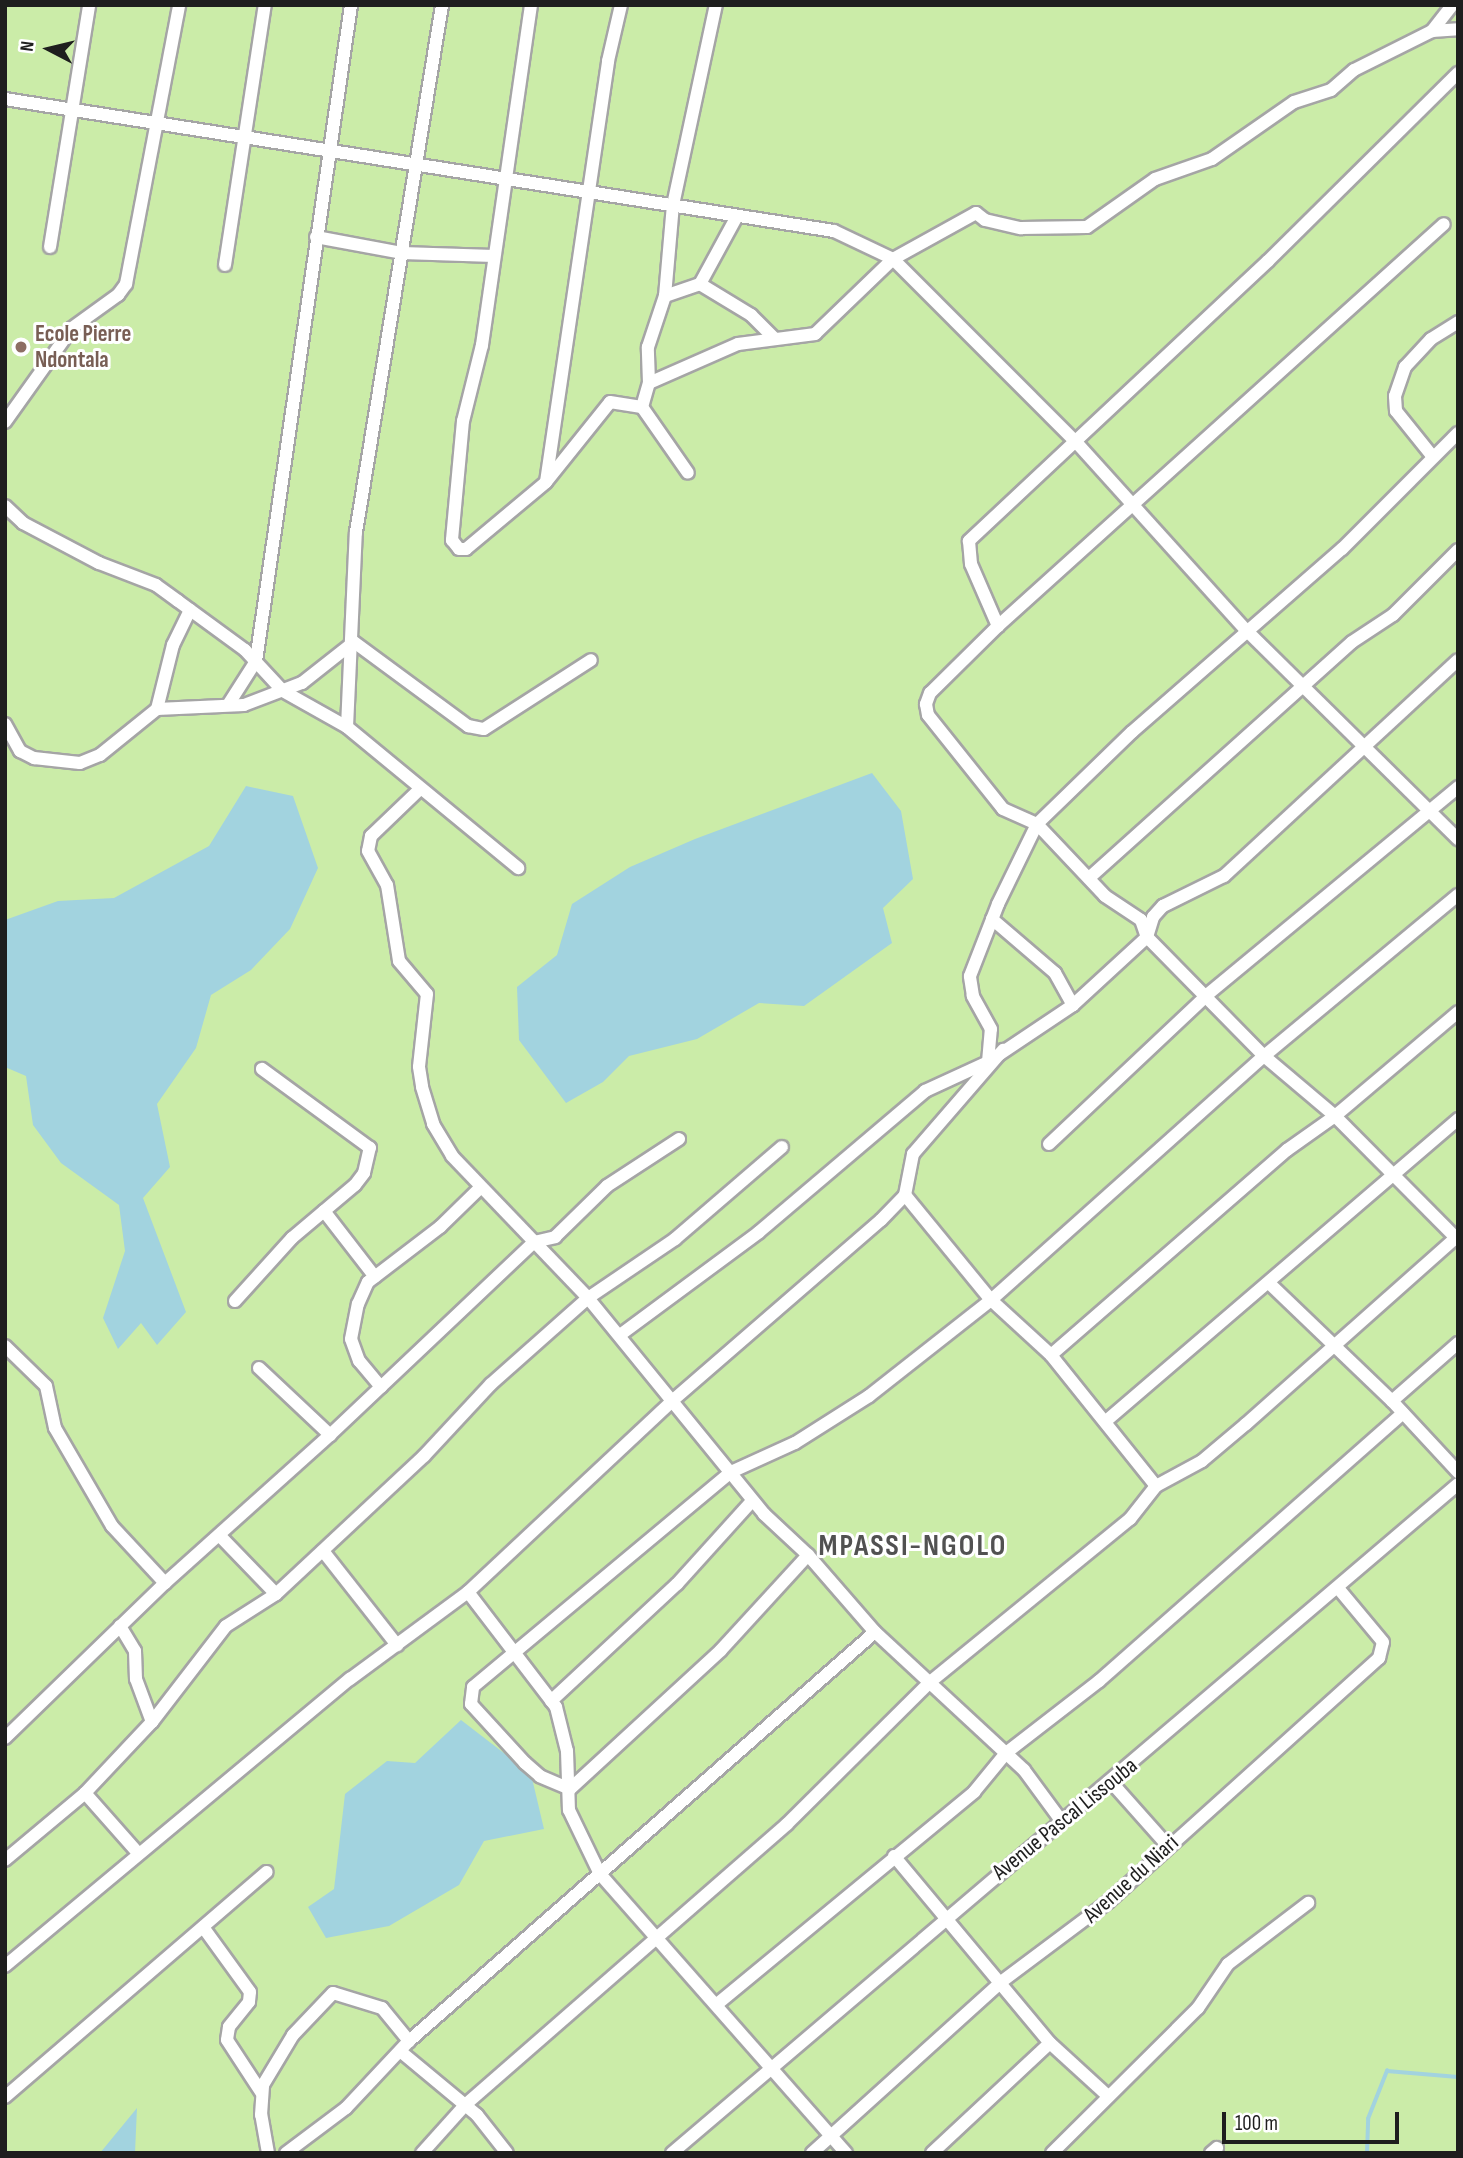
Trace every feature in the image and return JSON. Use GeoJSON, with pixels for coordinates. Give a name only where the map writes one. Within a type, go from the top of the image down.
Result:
{"type":"FeatureCollection","features":[{"type":"Feature","properties":{"kind":"street"},"geometry":{"type":"LineString","coordinates":[[50,247],[89,5]]}},
{"type":"Feature","properties":{"kind":"street"},"geometry":{"type":"LineString","coordinates":[[5,422],[72,328],[118,295],[126,284],[179,5]]}},
{"type":"Feature","properties":{"kind":"street"},"geometry":{"type":"LineString","coordinates":[[225,265],[265,5]]}},
{"type":"Feature","properties":{"kind":"street"},"geometry":{"type":"LineString","coordinates":[[228,705],[256,661],[351,5]]}},
{"type":"Feature","properties":{"kind":"street"},"geometry":{"type":"LineString","coordinates":[[347,727],[354,642],[350,607],[356,532],[442,5]]}},
{"type":"Feature","properties":{"kind":"street"},"geometry":{"type":"LineString","coordinates":[[531,5],[482,345],[461,432],[453,498],[455,546],[466,549],[546,482],[610,402],[642,407],[688,473]]}},
{"type":"Feature","properties":{"kind":"street"},"geometry":{"type":"LineString","coordinates":[[546,482],[621,5]]}},
{"type":"Feature","properties":{"kind":"street"},"geometry":{"type":"LineString","coordinates":[[642,407],[649,383],[648,347],[665,296],[673,205],[716,5]]}},
{"type":"Feature","properties":{"kind":"street"},"geometry":{"type":"LineString","coordinates":[[649,383],[738,344],[815,334],[860,296],[893,259],[976,213],[985,220],[1021,228],[1087,227],[1154,179],[1212,159],[1294,102],[1331,90],[1354,70],[1432,31],[1455,7]]}},
{"type":"Feature","properties":{"kind":"street"},"geometry":{"type":"LineString","coordinates":[[1432,31],[1458,29]]}},
{"type":"Feature","properties":{"kind":"street"},"geometry":{"type":"LineString","coordinates":[[998,626],[971,564],[969,541],[1076,442],[1458,74]]}},
{"type":"Feature","properties":{"kind":"street"},"geometry":{"type":"LineString","coordinates":[[5,99],[245,134],[590,193],[834,231],[893,259],[1076,442],[1246,630],[1458,839]]}},
{"type":"Feature","properties":{"kind":"street"},"geometry":{"type":"LineString","coordinates":[[665,296],[700,284],[737,216]]}},
{"type":"Feature","properties":{"kind":"street"},"geometry":{"type":"LineString","coordinates":[[422,2153],[465,2105],[787,1824],[930,1682],[1130,1519],[1156,1486],[1202,1461],[1456,1237],[1335,1116],[1264,1056],[1208,994],[1147,937],[1141,920],[1105,896],[1037,824],[1003,809],[928,715],[926,704],[930,693],[1131,502],[1340,323],[1444,224]]}},
{"type":"Feature","properties":{"kind":"street"},"geometry":{"type":"LineString","coordinates":[[316,237],[402,253],[494,256]]}},
{"type":"Feature","properties":{"kind":"street"},"geometry":{"type":"LineString","coordinates":[[700,284],[751,315],[775,338]]}},
{"type":"Feature","properties":{"kind":"street"},"geometry":{"type":"LineString","coordinates":[[1433,457],[1396,411],[1395,396],[1405,367],[1431,340],[1458,322]]}},
{"type":"Feature","properties":{"kind":"street"},"geometry":{"type":"LineString","coordinates":[[988,1062],[991,1029],[970,986],[992,919],[1037,824],[1246,630],[1342,549],[1458,433]]}},
{"type":"Feature","properties":{"kind":"street"},"geometry":{"type":"LineString","coordinates":[[5,506],[23,523],[99,563],[156,585],[256,661],[283,691],[347,727],[518,869]]}},
{"type":"Feature","properties":{"kind":"street"},"geometry":{"type":"LineString","coordinates":[[1089,878],[1352,642],[1393,615],[1458,550]]}},
{"type":"Feature","properties":{"kind":"street"},"geometry":{"type":"LineString","coordinates":[[157,709],[173,645],[190,610]]}},
{"type":"Feature","properties":{"kind":"street"},"geometry":{"type":"LineString","coordinates":[[354,642],[476,729],[495,722],[591,660]]}},
{"type":"Feature","properties":{"kind":"street"},"geometry":{"type":"LineString","coordinates":[[6,723],[20,751],[55,763],[80,764],[100,755],[157,709],[228,705],[283,691],[302,683],[354,642]]}},
{"type":"Feature","properties":{"kind":"street"},"geometry":{"type":"LineString","coordinates":[[620,1335],[759,1232],[925,1091],[988,1062],[1073,1005],[1147,937],[1153,917],[1163,906],[1224,876],[1458,660]]}},
{"type":"Feature","properties":{"kind":"street"},"geometry":{"type":"LineString","coordinates":[[1049,1144],[1208,994],[1458,787]]}},
{"type":"Feature","properties":{"kind":"street"},"geometry":{"type":"LineString","coordinates":[[420,789],[371,836],[368,851],[387,885],[400,961],[428,994],[419,1067],[433,1124],[452,1156],[588,1298],[752,1501],[808,1555],[875,1632],[1038,1786],[1060,1819]]}},
{"type":"Feature","properties":{"kind":"street"},"geometry":{"type":"LineString","coordinates":[[570,1789],[540,1776],[469,1699],[472,1687],[518,1652],[731,1472],[795,1443],[869,1396],[991,1300],[1264,1056],[1458,895]]}},
{"type":"Feature","properties":{"kind":"street"},"geometry":{"type":"LineString","coordinates":[[992,919],[1055,973],[1073,1005]]}},
{"type":"Feature","properties":{"kind":"street"},"geometry":{"type":"LineString","coordinates":[[1051,1355],[1287,1150],[1335,1116],[1458,1012]]}},
{"type":"Feature","properties":{"kind":"street"},"geometry":{"type":"LineString","coordinates":[[5,1965],[138,1853],[397,1644],[468,1592],[672,1401],[905,1195],[913,1154],[1003,1050]]}},
{"type":"Feature","properties":{"kind":"street"},"geometry":{"type":"LineString","coordinates":[[235,1301],[292,1238],[364,1173],[370,1148],[262,1069]]}},
{"type":"Feature","properties":{"kind":"street"},"geometry":{"type":"LineString","coordinates":[[1106,1421],[1270,1284],[1458,1119]]}},
{"type":"Feature","properties":{"kind":"street"},"geometry":{"type":"LineString","coordinates":[[5,1738],[165,1583],[330,1435],[534,1242],[555,1237],[607,1186],[679,1139]]}},
{"type":"Feature","properties":{"kind":"street"},"geometry":{"type":"LineString","coordinates":[[5,1860],[85,1793],[152,1723],[218,1634],[276,1594],[491,1384],[588,1298],[675,1239],[782,1147]]}},
{"type":"Feature","properties":{"kind":"street"},"geometry":{"type":"LineString","coordinates":[[381,1387],[359,1361],[351,1339],[358,1304],[375,1277],[440,1227],[481,1188]]}},
{"type":"Feature","properties":{"kind":"street"},"geometry":{"type":"LineString","coordinates":[[905,1195],[991,1300],[1051,1355],[1156,1486]]}},
{"type":"Feature","properties":{"kind":"street"},"geometry":{"type":"LineString","coordinates":[[324,1211],[375,1277]]}},
{"type":"Feature","properties":{"kind":"street"},"geometry":{"type":"LineString","coordinates":[[1270,1284],[1334,1343],[1458,1472]]}},
{"type":"Feature","properties":{"kind":"street"},"geometry":{"type":"LineString","coordinates":[[1392,1401],[1458,1343]]}},
{"type":"Feature","properties":{"kind":"street"},"geometry":{"type":"LineString","coordinates":[[5,1346],[46,1386],[55,1427],[112,1526],[165,1583]]}},
{"type":"Feature","properties":{"kind":"street"},"geometry":{"type":"LineString","coordinates":[[260,1368],[330,1435]]}},
{"type":"Feature","properties":{"kind":"street"},"geometry":{"type":"LineString","coordinates":[[716,2005],[894,1856],[974,1793],[1006,1753],[1099,1681],[1403,1412]]}},
{"type":"Feature","properties":{"kind":"street","name":"Avenue Pascal Lissouba"},"geometry":{"type":"LineString","coordinates":[[672,2153],[768,2067],[1060,1819],[1112,1783],[1458,1484]]}},
{"type":"Feature","properties":{"kind":"street"},"geometry":{"type":"LineString","coordinates":[[551,1701],[677,1584],[752,1501]]}},
{"type":"Feature","properties":{"kind":"street"},"geometry":{"type":"LineString","coordinates":[[219,1535],[276,1594]]}},
{"type":"Feature","properties":{"kind":"street"},"geometry":{"type":"LineString","coordinates":[[323,1551],[397,1644]]}},
{"type":"Feature","properties":{"kind":"street"},"geometry":{"type":"LineString","coordinates":[[570,1789],[721,1650],[808,1555]]}},
{"type":"Feature","properties":{"kind":"street","name":"Avenue du Niari"},"geometry":{"type":"LineString","coordinates":[[812,2153],[1002,1982],[1108,1902],[1379,1658],[1383,1642],[1338,1588]]}},
{"type":"Feature","properties":{"kind":"street"},"geometry":{"type":"LineString","coordinates":[[468,1592],[518,1652],[551,1701],[563,1725],[570,1789],[569,1810],[600,1874],[655,1940],[846,2153]]}},
{"type":"Feature","properties":{"kind":"street"},"geometry":{"type":"LineString","coordinates":[[120,1626],[135,1651],[136,1679],[152,1723]]}},
{"type":"Feature","properties":{"kind":"street"},"geometry":{"type":"LineString","coordinates":[[286,2153],[352,2102],[404,2046],[875,1632]]}},
{"type":"Feature","properties":{"kind":"street"},"geometry":{"type":"LineString","coordinates":[[1112,1783],[1168,1846]]}},
{"type":"Feature","properties":{"kind":"street"},"geometry":{"type":"LineString","coordinates":[[85,1793],[138,1853]]}},
{"type":"Feature","properties":{"kind":"street"},"geometry":{"type":"LineString","coordinates":[[894,1856],[1002,1982],[1050,2043],[1108,2096]]}},
{"type":"Feature","properties":{"kind":"street"},"geometry":{"type":"LineString","coordinates":[[6,2094],[267,1872]]}},
{"type":"Feature","properties":{"kind":"street"},"geometry":{"type":"LineString","coordinates":[[1052,2153],[1198,2008],[1228,1964],[1308,1903]]}},
{"type":"Feature","properties":{"kind":"street"},"geometry":{"type":"LineString","coordinates":[[203,1927],[250,1992],[250,2002],[229,2027],[227,2040],[261,2092],[268,2153]]}},
{"type":"Feature","properties":{"kind":"street"},"geometry":{"type":"LineString","coordinates":[[261,2092],[293,2035],[333,1993],[382,2008],[404,2046],[465,2105],[507,2153]]}},
{"type":"Feature","properties":{"kind":"street"},"geometry":{"type":"LineString","coordinates":[[932,2153],[1050,2043]]}},
{"type":"Feature","properties":{"kind":"green space"},"geometry":{"type":"Polygon","coordinates":[[[5,5],[1458,5],[1458,2153],[5,2153],[5,5]]]}},
{"type":"Feature","properties":{"kind":"water"},"geometry":{"type":"Polygon","coordinates":[[[872,773],[901,811],[913,879],[883,908],[892,943],[804,1006],[759,1003],[697,1039],[629,1056],[603,1082],[566,1103],[519,1040],[517,987],[557,955],[572,904],[630,867],[695,839],[872,773]]]}},
{"type":"Feature","properties":{"kind":"water"},"geometry":{"type":"Polygon","coordinates":[[[246,786],[293,796],[318,868],[290,929],[251,970],[211,995],[196,1048],[157,1104],[170,1167],[143,1198],[186,1312],[157,1345],[141,1323],[118,1349],[103,1318],[125,1251],[119,1205],[61,1163],[33,1125],[26,1076],[5,1067],[5,920],[58,901],[114,898],[209,846],[246,786]]]}},
{"type":"Feature","properties":{"kind":"water"},"geometry":{"type":"Polygon","coordinates":[[[461,1720],[531,1774],[544,1829],[484,1841],[459,1885],[389,1926],[326,1938],[308,1907],[334,1889],[345,1794],[387,1761],[415,1763],[461,1720]]]}},
{"type":"Feature","properties":{"kind":"water"},"geometry":{"type":"Polygon","coordinates":[[[137,2108],[135,2153],[100,2153],[137,2108]]]}},
{"type":"Feature","properties":{"kind":"waterway"},"geometry":{"type":"LineString","coordinates":[[1367,2153],[1368,2119],[1387,2071],[1458,2077]]}},
{"type":"Feature","properties":{"kind":"place","name":"Ecole Pierre Ndontala"},"geometry":{"type":"Point","coordinates":[21,347]}},
{"type":"Feature","properties":{"kind":"district","name":"MPASSI-NGOLO"},"geometry":{"type":"Point","coordinates":[913,1546]}}]}
